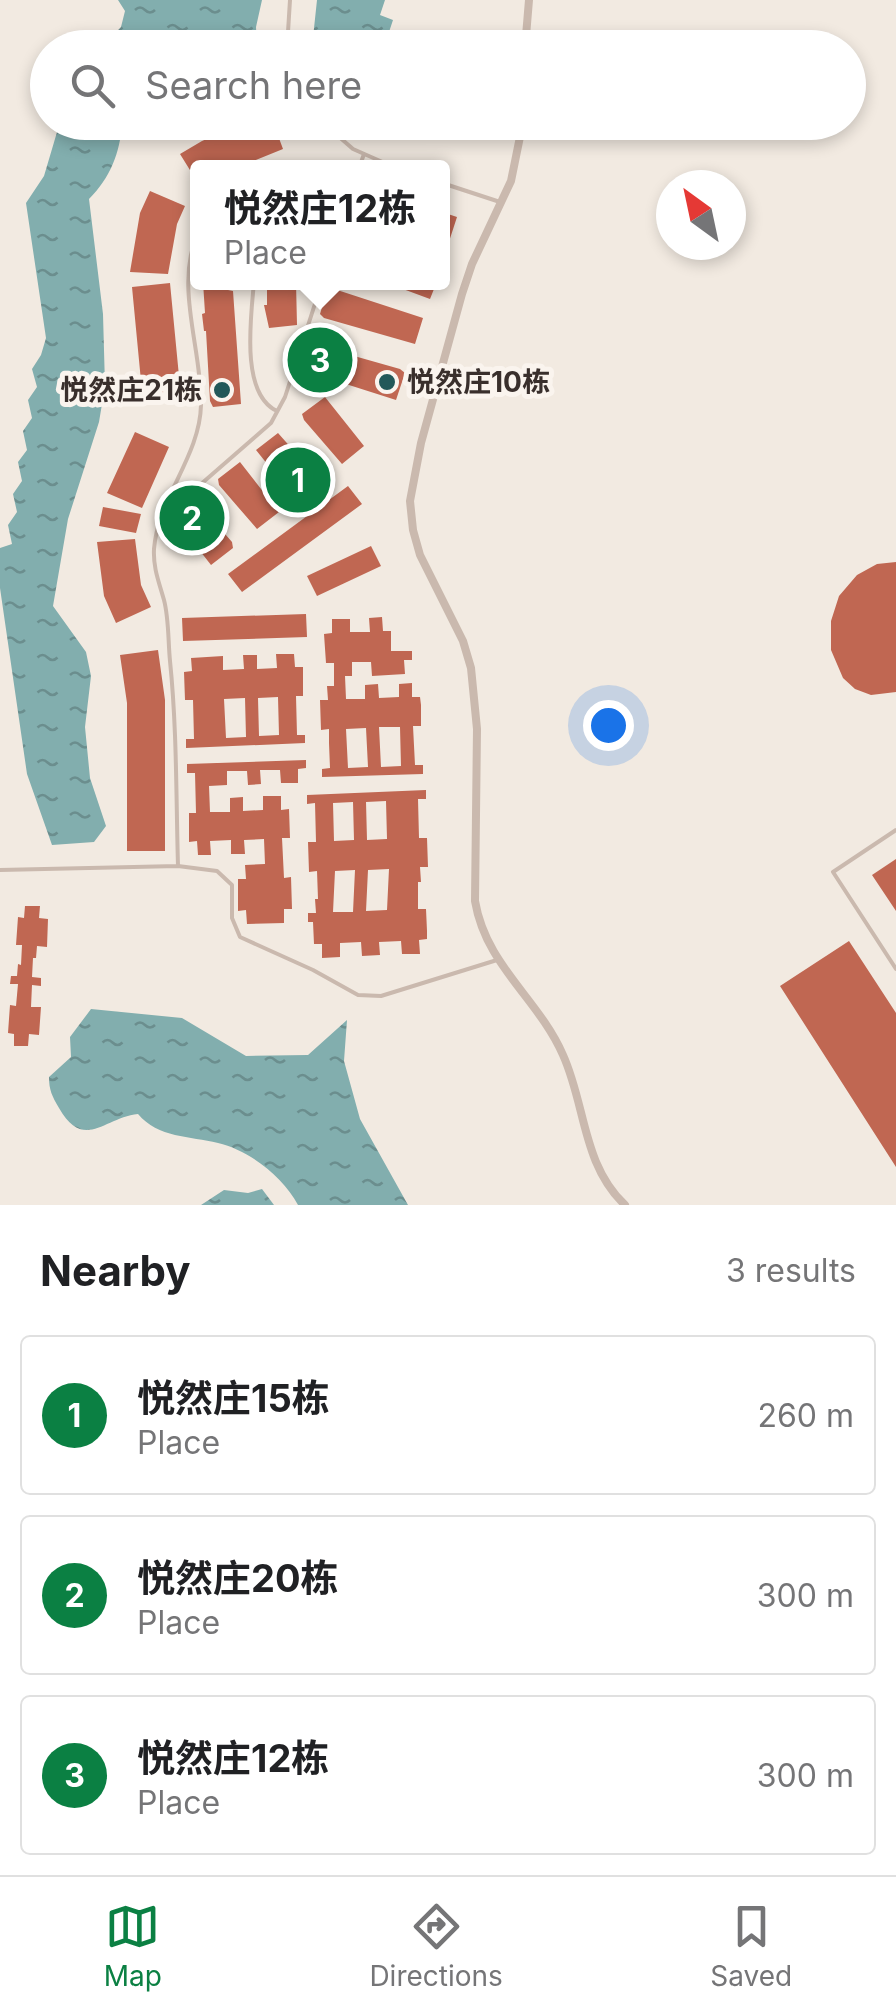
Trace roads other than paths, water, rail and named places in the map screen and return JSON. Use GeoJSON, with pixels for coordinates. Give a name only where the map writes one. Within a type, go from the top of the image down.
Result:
{"type":"FeatureCollection","features":[{"type":"Feature","properties":{"kind":"street"},"geometry":{"type":"LineString","coordinates":[[527,30],[529,0]]}},
{"type":"Feature","properties":{"kind":"street"},"geometry":{"type":"LineString","coordinates":[[520,140],[511,180],[462,294],[421,443],[410,502],[420,555],[464,641],[471,668],[476,728],[475,901],[479,924],[497,960],[548,1026],[562,1053],[597,1168],[606,1185],[625,1205]]}},
{"type":"Feature","properties":{"kind":"lane"},"geometry":{"type":"LineString","coordinates":[[288,30],[290,0]]}},
{"type":"Feature","properties":{"kind":"lane"},"geometry":{"type":"LineString","coordinates":[[346,140],[378,160]]}},
{"type":"Feature","properties":{"kind":"lane"},"geometry":{"type":"LineString","coordinates":[[362,160],[364,154]]}},
{"type":"Feature","properties":{"kind":"lane"},"geometry":{"type":"LineString","coordinates":[[450,186],[501,202]]}},
{"type":"Feature","properties":{"kind":"lane"},"geometry":{"type":"LineString","coordinates":[[178,866],[174,703],[164,600],[156,578],[154,554],[157,530],[195,436],[201,409],[188,283],[190,258]]}},
{"type":"Feature","properties":{"kind":"lane"},"geometry":{"type":"LineString","coordinates":[[254,290],[251,346],[256,390],[260,400],[278,410]]}},
{"type":"Feature","properties":{"kind":"lane"},"geometry":{"type":"LineString","coordinates":[[171,496],[193,491],[270,423],[319,290]]}},
{"type":"Feature","properties":{"kind":"lane"},"geometry":{"type":"LineString","coordinates":[[896,830],[832,872],[896,969]]}},
{"type":"Feature","properties":{"kind":"lane"},"geometry":{"type":"LineString","coordinates":[[0,870],[178,866],[217,871],[232,885],[234,928],[249,943],[302,964],[363,997],[381,996],[497,960]]}},
{"type":"Feature","properties":{"kind":"water"},"geometry":{"type":"Polygon","coordinates":[[[118,0],[262,0],[256,30],[118,30],[125,11],[118,0]]]}},
{"type":"Feature","properties":{"kind":"water"},"geometry":{"type":"Polygon","coordinates":[[[317,0],[385,0],[380,15],[393,20],[390,30],[314,30],[317,0]]]}},
{"type":"Feature","properties":{"kind":"water"},"geometry":{"type":"Polygon","coordinates":[[[55,140],[120,140],[113,165],[89,199],[103,314],[105,386],[99,422],[68,519],[53,606],[86,652],[91,676],[85,727],[90,778],[106,826],[94,842],[52,845],[27,774],[0,588],[0,548],[12,544],[8,525],[17,512],[13,494],[22,481],[18,462],[27,450],[23,431],[32,418],[28,400],[37,387],[32,369],[46,338],[26,203],[44,176],[55,140]]]}},
{"type":"Feature","properties":{"kind":"water"},"geometry":{"type":"Polygon","coordinates":[[[91,1009],[182,1018],[246,1056],[308,1055],[347,1020],[344,1061],[360,1119],[408,1205],[298,1205],[274,1175],[253,1158],[218,1143],[165,1132],[138,1114],[96,1129],[77,1128],[57,1104],[49,1077],[71,1057],[70,1037],[91,1009]]]}},
{"type":"Feature","properties":{"kind":"water"},"geometry":{"type":"Polygon","coordinates":[[[262,1189],[274,1205],[201,1205],[224,1190],[248,1193],[262,1189]]]}},
{"type":"Feature","properties":{"kind":"place","name":"悦然庄12栋"},"geometry":{"type":"Point","coordinates":[320,360]}},
{"type":"Feature","properties":{"kind":"place","name":"悦然庄10栋"},"geometry":{"type":"Point","coordinates":[387,382]}},
{"type":"Feature","properties":{"kind":"place","name":"悦然庄21栋"},"geometry":{"type":"Point","coordinates":[222,390]}},
{"type":"Feature","properties":{"kind":"place","name":"悦然庄15栋"},"geometry":{"type":"Point","coordinates":[298,480]}},
{"type":"Feature","properties":{"kind":"place","name":"悦然庄20栋"},"geometry":{"type":"Point","coordinates":[192,518]}}]}
